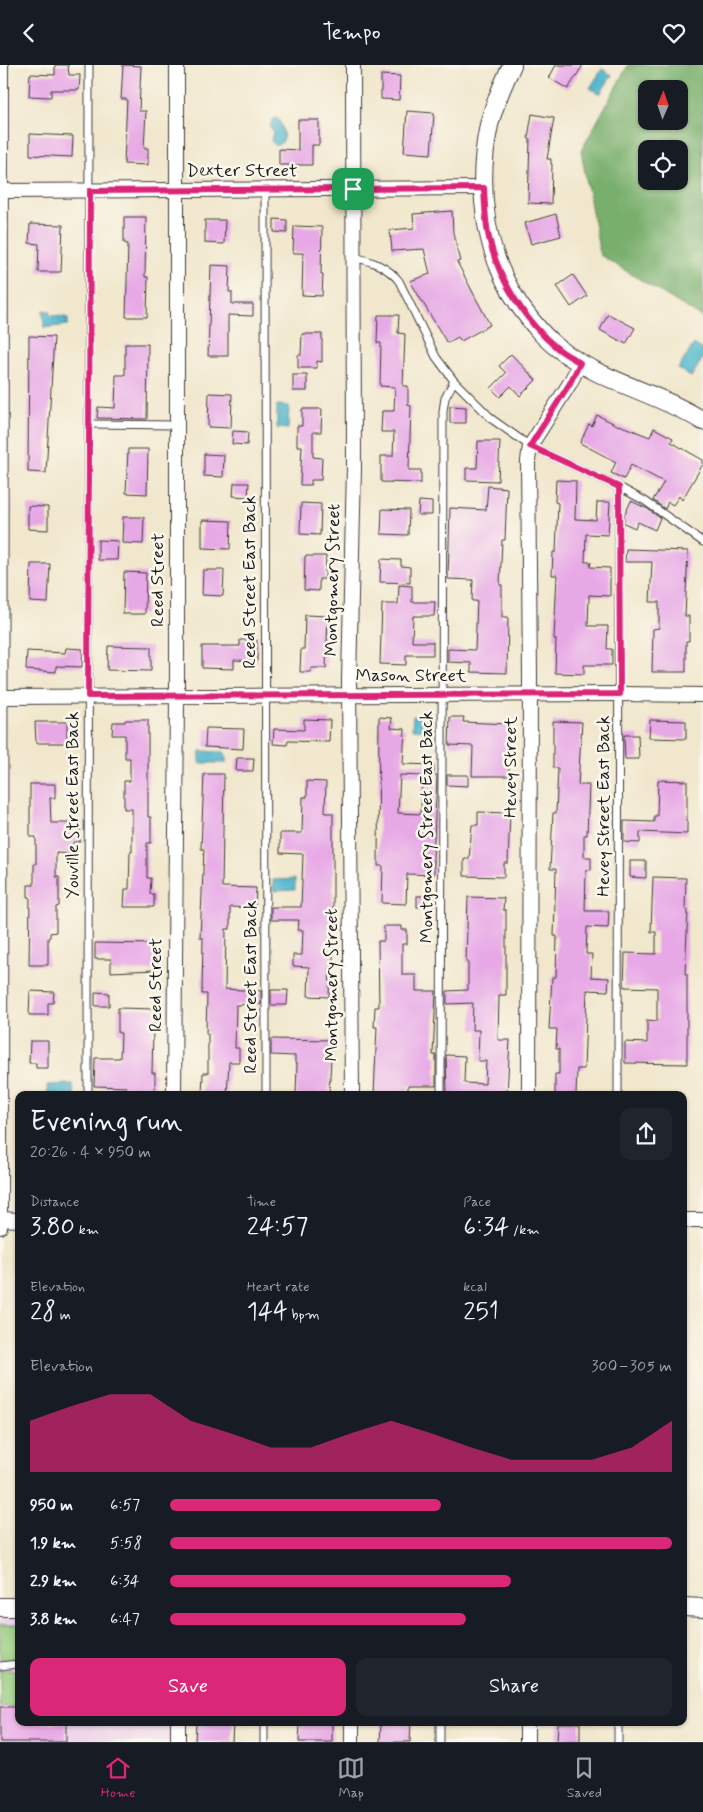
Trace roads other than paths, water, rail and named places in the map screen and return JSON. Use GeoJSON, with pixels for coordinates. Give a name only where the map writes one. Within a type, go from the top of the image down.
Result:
{"type":"FeatureCollection","features":[{"type":"Feature","properties":{"kind":"street"},"geometry":{"type":"LineString","coordinates":[[0,1227],[1,65]]}},
{"type":"Feature","properties":{"kind":"street","name":"Reed Street"},"geometry":{"type":"LineString","coordinates":[[174,1091],[177,696],[177,65]]}},
{"type":"Feature","properties":{"kind":"street","name":"Montgomery Street"},"geometry":{"type":"LineString","coordinates":[[352,1091],[349,695],[354,468],[353,65]]}},
{"type":"Feature","properties":{"kind":"street"},"geometry":{"type":"LineString","coordinates":[[512,65],[500,91],[490,124],[484,157],[484,188],[488,236],[493,254],[504,278],[515,298],[541,333],[558,348],[580,363],[672,404],[703,421]]}},
{"type":"Feature","properties":{"kind":"street","name":"Dexter Street"},"geometry":{"type":"LineString","coordinates":[[1,191],[484,188]]}},
{"type":"Feature","properties":{"kind":"street","name":"Hevey Street"},"geometry":{"type":"LineString","coordinates":[[529,1091],[530,694],[528,461],[530,446],[570,383],[580,363]]}},
{"type":"Feature","properties":{"kind":"street","name":"Mason Street"},"geometry":{"type":"LineString","coordinates":[[0,697],[703,695]]}},
{"type":"Feature","properties":{"kind":"street"},"geometry":{"type":"LineString","coordinates":[[0,1219],[15,1220]]}},
{"type":"Feature","properties":{"kind":"street"},"geometry":{"type":"LineString","coordinates":[[687,1220],[703,1220]]}},
{"type":"Feature","properties":{"kind":"street"},"geometry":{"type":"LineString","coordinates":[[0,1607],[15,1607]]}},
{"type":"Feature","properties":{"kind":"street"},"geometry":{"type":"LineString","coordinates":[[687,1607],[703,1608]]}},
{"type":"Feature","properties":{"kind":"street"},"geometry":{"type":"LineString","coordinates":[[178,1726],[178,1742]]}},
{"type":"Feature","properties":{"kind":"street"},"geometry":{"type":"LineString","coordinates":[[352,1726],[352,1742]]}},
{"type":"Feature","properties":{"kind":"street"},"geometry":{"type":"LineString","coordinates":[[527,1726],[527,1742]]}},
{"type":"Feature","properties":{"kind":"lane","name":"Youville Street East Back"},"geometry":{"type":"LineString","coordinates":[[88,1091],[89,65]]}},
{"type":"Feature","properties":{"kind":"lane","name":"Reed Street East Back"},"geometry":{"type":"LineString","coordinates":[[265,189],[266,1091]]}},
{"type":"Feature","properties":{"kind":"lane"},"geometry":{"type":"LineString","coordinates":[[353,257],[374,263],[394,274],[436,357],[454,381],[493,420],[530,446],[619,487],[660,510],[703,542]]}},
{"type":"Feature","properties":{"kind":"lane","name":"Montgomery Street East Back"},"geometry":{"type":"LineString","coordinates":[[441,1091],[443,411],[445,398],[454,381]]}},
{"type":"Feature","properties":{"kind":"lane"},"geometry":{"type":"LineString","coordinates":[[89,424],[177,425]]}},
{"type":"Feature","properties":{"kind":"lane","name":"Hevey Street East Back"},"geometry":{"type":"LineString","coordinates":[[618,1091],[619,487]]}},
{"type":"Feature","properties":{"kind":"lane"},"geometry":{"type":"LineString","coordinates":[[0,1665],[15,1664]]}},
{"type":"Feature","properties":{"kind":"lane"},"geometry":{"type":"LineString","coordinates":[[264,1726],[264,1742]]}},
{"type":"Feature","properties":{"kind":"lane"},"geometry":{"type":"LineString","coordinates":[[440,1726],[440,1742]]}},
{"type":"Feature","properties":{"kind":"lane"},"geometry":{"type":"LineString","coordinates":[[618,1726],[618,1742]]}},
{"type":"Feature","properties":{"kind":"water"},"geometry":{"type":"Polygon","coordinates":[[[602,69],[612,75],[600,94],[590,88],[602,69]]]}},
{"type":"Feature","properties":{"kind":"water"},"geometry":{"type":"Polygon","coordinates":[[[277,118],[282,126],[283,141],[276,146],[271,141],[273,132],[270,127],[273,119],[277,118]]]}},
{"type":"Feature","properties":{"kind":"water"},"geometry":{"type":"Polygon","coordinates":[[[43,310],[49,311],[50,315],[65,317],[68,319],[68,325],[44,328],[43,310]]]}},
{"type":"Feature","properties":{"kind":"water"},"geometry":{"type":"Polygon","coordinates":[[[694,344],[703,350],[703,358],[691,377],[678,369],[694,344]]]}},
{"type":"Feature","properties":{"kind":"water"},"geometry":{"type":"Polygon","coordinates":[[[277,405],[289,406],[288,429],[277,428],[277,405]]]}},
{"type":"Feature","properties":{"kind":"water"},"geometry":{"type":"Polygon","coordinates":[[[413,716],[430,717],[429,730],[412,729],[413,716]]]}},
{"type":"Feature","properties":{"kind":"water"},"geometry":{"type":"Polygon","coordinates":[[[200,751],[224,752],[226,763],[199,763],[200,751]]]}},
{"type":"Feature","properties":{"kind":"water"},"geometry":{"type":"Polygon","coordinates":[[[295,879],[295,890],[273,891],[273,880],[295,879]]]}},
{"type":"Feature","properties":{"kind":"water"},"geometry":{"type":"Polygon","coordinates":[[[73,1084],[74,1091],[48,1091],[47,1085],[73,1084]]]}}]}
